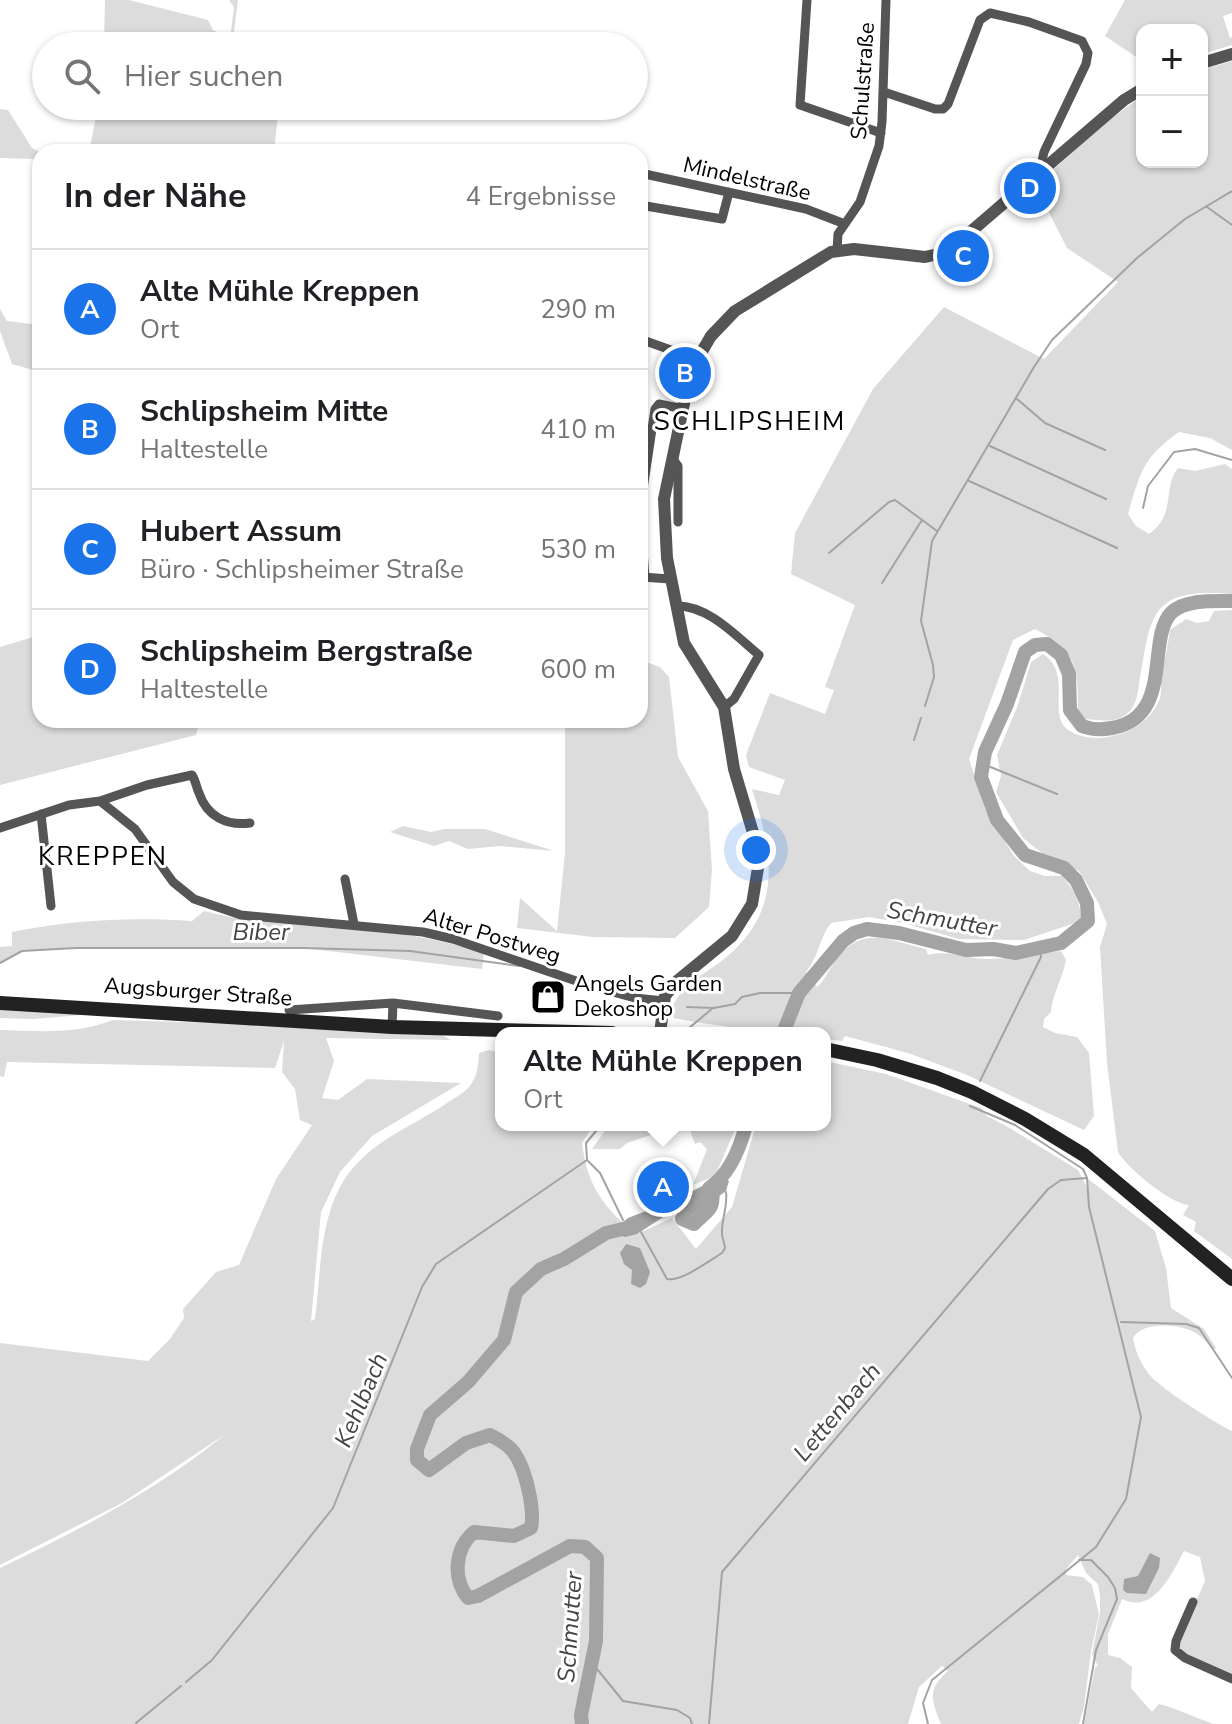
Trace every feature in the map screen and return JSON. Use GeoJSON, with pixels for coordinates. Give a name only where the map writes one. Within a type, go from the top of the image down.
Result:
{"type":"FeatureCollection","features":[{"type":"Feature","properties":{"kind":"main road","name":"Augsburger Straße"},"geometry":{"type":"LineString","coordinates":[[0,1003],[392,1027],[495,1030]]}},
{"type":"Feature","properties":{"kind":"main road"},"geometry":{"type":"LineString","coordinates":[[831,1050],[901,1066],[974,1093],[1025,1119],[1084,1155],[1232,1279]]}},
{"type":"Feature","properties":{"kind":"street"},"geometry":{"type":"LineString","coordinates":[[807,0],[800,105],[881,133]]}},
{"type":"Feature","properties":{"kind":"street","name":"Schulstraße"},"geometry":{"type":"LineString","coordinates":[[837,250],[836,239],[865,189],[881,133],[886,0]]}},
{"type":"Feature","properties":{"kind":"street"},"geometry":{"type":"LineString","coordinates":[[884,92],[943,109],[948,104],[980,20],[990,13],[1029,22],[1082,41],[1088,53],[1086,64],[1044,152],[1044,170]]}},
{"type":"Feature","properties":{"kind":"street"},"geometry":{"type":"LineString","coordinates":[[1208,61],[1232,54]]}},
{"type":"Feature","properties":{"kind":"street"},"geometry":{"type":"LineString","coordinates":[[661,1027],[664,1001],[676,982],[732,936],[745,918],[755,892],[757,846],[734,769],[724,707],[689,655],[670,579],[664,516],[672,458],[696,359],[711,336],[735,311],[824,255],[837,250],[925,257],[947,252],[1136,93]]}},
{"type":"Feature","properties":{"kind":"street","name":"Mindelstraße"},"geometry":{"type":"LineString","coordinates":[[648,175],[806,209],[845,224]]}},
{"type":"Feature","properties":{"kind":"street"},"geometry":{"type":"LineString","coordinates":[[648,206],[722,219],[729,192]]}},
{"type":"Feature","properties":{"kind":"street"},"geometry":{"type":"LineString","coordinates":[[648,342],[696,359]]}},
{"type":"Feature","properties":{"kind":"street"},"geometry":{"type":"LineString","coordinates":[[648,456],[655,409],[659,404],[683,409]]}},
{"type":"Feature","properties":{"kind":"street"},"geometry":{"type":"LineString","coordinates":[[672,458],[678,466],[678,522]]}},
{"type":"Feature","properties":{"kind":"street"},"geometry":{"type":"LineString","coordinates":[[648,577],[670,579]]}},
{"type":"Feature","properties":{"kind":"street"},"geometry":{"type":"LineString","coordinates":[[676,606],[693,607],[710,617],[759,655],[734,699],[724,707]]}},
{"type":"Feature","properties":{"kind":"street"},"geometry":{"type":"LineString","coordinates":[[0,828],[69,805],[100,801],[147,785],[192,775],[210,812],[221,821],[235,825],[250,823]]}},
{"type":"Feature","properties":{"kind":"street","name":"Alter Postweg"},"geometry":{"type":"LineString","coordinates":[[100,801],[135,829],[173,882],[194,899],[241,915],[423,932],[453,939],[591,986],[635,998],[664,1001]]}},
{"type":"Feature","properties":{"kind":"street"},"geometry":{"type":"LineString","coordinates":[[41,814],[51,906]]}},
{"type":"Feature","properties":{"kind":"street"},"geometry":{"type":"LineString","coordinates":[[345,879],[354,924]]}},
{"type":"Feature","properties":{"kind":"street"},"geometry":{"type":"LineString","coordinates":[[392,1027],[393,1003]]}},
{"type":"Feature","properties":{"kind":"street","name":"Augsburger Straße"},"geometry":{"type":"LineString","coordinates":[[289,1010],[393,1003],[498,1016]]}},
{"type":"Feature","properties":{"kind":"street"},"geometry":{"type":"LineString","coordinates":[[1193,1602],[1175,1650],[1185,1658],[1232,1679]]}},
{"type":"Feature","properties":{"kind":"shaded area"},"geometry":{"type":"Polygon","coordinates":[[[105,0],[129,0],[208,20],[217,32],[104,32],[105,0]]]}},
{"type":"Feature","properties":{"kind":"shaded area"},"geometry":{"type":"Polygon","coordinates":[[[229,0],[238,0],[234,32],[231,32],[234,7],[229,0]]]}},
{"type":"Feature","properties":{"kind":"shaded area"},"geometry":{"type":"Polygon","coordinates":[[[1125,0],[1232,0],[1232,13],[1223,16],[1232,45],[1208,52],[1208,24],[1136,24],[1136,57],[1105,36],[1125,0]]]}},
{"type":"Feature","properties":{"kind":"shaded area"},"geometry":{"type":"Polygon","coordinates":[[[1232,61],[1232,450],[1210,438],[1179,432],[1144,467],[1128,514],[1136,526],[1149,534],[1163,518],[1173,476],[1178,468],[1195,471],[1225,464],[1232,469],[1232,594],[1184,596],[1158,611],[1147,641],[1134,704],[1128,713],[1113,720],[1086,719],[1078,709],[1077,681],[1072,660],[1048,636],[1035,629],[1013,640],[969,759],[985,809],[1014,856],[1030,871],[1045,876],[1062,876],[1076,897],[1081,921],[1024,940],[959,939],[869,917],[831,923],[806,972],[817,987],[845,949],[855,942],[876,938],[926,949],[928,955],[949,954],[984,959],[1061,951],[1066,960],[1051,1012],[1044,1019],[1043,1027],[1077,1037],[1089,1053],[1094,1116],[1084,1130],[967,1075],[908,1053],[845,1036],[842,1041],[831,1040],[831,1027],[712,1025],[674,1018],[671,1009],[682,992],[743,940],[757,921],[765,901],[768,858],[752,789],[779,795],[785,780],[749,767],[746,755],[770,693],[825,714],[834,690],[825,687],[855,605],[791,574],[795,533],[873,389],[944,307],[1044,359],[1118,282],[1067,248],[1037,189],[1042,180],[1101,126],[1136,100],[1136,168],[1208,168],[1208,68],[1232,61]]]}},
{"type":"Feature","properties":{"kind":"shaded area"},"geometry":{"type":"Polygon","coordinates":[[[0,109],[8,110],[32,148],[32,159],[0,158],[0,109]]]}},
{"type":"Feature","properties":{"kind":"shaded area"},"geometry":{"type":"Polygon","coordinates":[[[95,120],[277,120],[275,144],[91,144],[95,120]]]}},
{"type":"Feature","properties":{"kind":"shaded area"},"geometry":{"type":"Polygon","coordinates":[[[0,309],[7,321],[32,324],[32,370],[12,364],[0,331],[0,309]]]}},
{"type":"Feature","properties":{"kind":"shaded area"},"geometry":{"type":"Polygon","coordinates":[[[1232,610],[1232,1259],[1194,1231],[1196,1222],[1183,1215],[1189,1205],[1172,1199],[1150,1184],[1118,1152],[1107,1063],[1100,947],[1107,924],[1079,871],[1043,854],[1023,838],[996,792],[1001,776],[997,755],[1018,705],[1031,662],[1043,654],[1052,662],[1059,683],[1060,716],[1070,731],[1088,737],[1116,735],[1139,725],[1156,706],[1161,695],[1161,676],[1170,630],[1186,619],[1197,623],[1209,621],[1214,611],[1232,610]]]}},
{"type":"Feature","properties":{"kind":"shaded area"},"geometry":{"type":"Polygon","coordinates":[[[32,637],[32,728],[198,728],[196,735],[0,785],[0,647],[32,637]]]}},
{"type":"Feature","properties":{"kind":"shaded area"},"geometry":{"type":"Polygon","coordinates":[[[648,663],[660,667],[669,677],[678,757],[708,811],[712,870],[709,907],[675,938],[593,937],[517,928],[520,898],[557,931],[565,853],[565,728],[648,728],[648,663]]]}},
{"type":"Feature","properties":{"kind":"shaded area"},"geometry":{"type":"Polygon","coordinates":[[[403,826],[431,832],[485,829],[554,851],[500,846],[468,849],[449,841],[434,846],[390,832],[403,826]]]}},
{"type":"Feature","properties":{"kind":"shaded area"},"geometry":{"type":"Polygon","coordinates":[[[204,911],[243,919],[375,930],[441,941],[484,953],[482,969],[303,948],[76,948],[22,951],[0,963],[0,947],[12,946],[12,932],[102,920],[192,921],[204,911]]]}},
{"type":"Feature","properties":{"kind":"shaded area"},"geometry":{"type":"Polygon","coordinates":[[[0,1009],[105,1013],[34,1019],[0,1018],[0,1009]]]}},
{"type":"Feature","properties":{"kind":"shaded area"},"geometry":{"type":"Polygon","coordinates":[[[113,1020],[345,1027],[438,1033],[451,1040],[326,1038],[334,1061],[322,1098],[338,1100],[367,1079],[461,1083],[372,1136],[340,1172],[321,1212],[311,1321],[315,1319],[326,1227],[337,1193],[346,1177],[379,1144],[467,1090],[476,1075],[479,1053],[488,1050],[495,1052],[495,1131],[590,1131],[582,1143],[584,1158],[593,1183],[606,1205],[637,1234],[672,1218],[696,1249],[732,1207],[754,1131],[831,1131],[831,1062],[886,1074],[981,1108],[987,1116],[1078,1170],[1087,1187],[1087,1178],[1155,1231],[1166,1268],[1171,1308],[1204,1329],[1216,1348],[1213,1350],[1194,1332],[1179,1327],[1152,1327],[1133,1338],[1140,1360],[1154,1379],[1187,1404],[1232,1431],[1232,1677],[1189,1658],[1178,1647],[1205,1581],[1200,1557],[1184,1551],[1168,1580],[1153,1597],[1133,1602],[1122,1599],[1108,1634],[1108,1655],[1120,1658],[1132,1667],[1131,1688],[1152,1712],[1159,1704],[1214,1724],[1084,1724],[1095,1667],[1098,1666],[1092,1654],[1100,1613],[1100,1597],[1098,1584],[1086,1573],[1078,1555],[1067,1568],[1066,1575],[1083,1577],[1092,1585],[1099,1614],[1079,1724],[941,1724],[933,1695],[937,1684],[948,1671],[942,1666],[919,1687],[908,1724],[0,1724],[0,1568],[144,1492],[224,1435],[122,1503],[0,1565],[0,1343],[148,1361],[170,1339],[184,1318],[183,1309],[216,1272],[239,1265],[276,1179],[312,1125],[300,1120],[295,1089],[282,1072],[284,1041],[275,1068],[7,1062],[4,1077],[0,1076],[0,1030],[71,1030],[113,1020]]]}},
{"type":"Feature","properties":{"kind":"shaded area"},"geometry":{"type":"Polygon","coordinates":[[[605,1131],[662,1131],[627,1143],[620,1149],[592,1149],[605,1131]]]}},
{"type":"Feature","properties":{"kind":"shaded area"},"geometry":{"type":"Polygon","coordinates":[[[690,1131],[734,1131],[715,1176],[693,1185],[707,1149],[700,1142],[695,1144],[690,1131]]]}},
{"type":"Feature","properties":{"kind":"shaded area"},"geometry":{"type":"Polygon","coordinates":[[[719,1175],[729,1181],[726,1191],[689,1218],[682,1219],[674,1210],[637,1234],[625,1237],[611,1232],[628,1218],[664,1204],[666,1207],[675,1204],[675,1200],[719,1175]]]}},
{"type":"Feature","properties":{"kind":"shaded area"},"geometry":{"type":"Polygon","coordinates":[[[626,1244],[640,1248],[650,1272],[646,1284],[640,1288],[631,1284],[632,1270],[624,1264],[620,1253],[626,1244]]]}},
{"type":"Feature","properties":{"kind":"shaded area"},"geometry":{"type":"Polygon","coordinates":[[[1150,1553],[1160,1558],[1159,1568],[1146,1594],[1127,1593],[1123,1590],[1124,1579],[1138,1576],[1150,1553]]]}},
{"type":"Feature","properties":{"kind":"waterway"},"geometry":{"type":"LineString","coordinates":[[925,706],[934,677],[921,621],[932,541],[1034,367],[1052,340],[1137,258],[1185,219],[1232,191]]}},
{"type":"Feature","properties":{"kind":"waterway"},"geometry":{"type":"LineString","coordinates":[[1207,207],[1232,225]]}},
{"type":"Feature","properties":{"kind":"waterway"},"geometry":{"type":"LineString","coordinates":[[1017,399],[1045,423],[1105,450]]}},
{"type":"Feature","properties":{"kind":"waterway"},"geometry":{"type":"LineString","coordinates":[[990,446],[1106,499]]}},
{"type":"Feature","properties":{"kind":"waterway"},"geometry":{"type":"LineString","coordinates":[[1143,508],[1148,486],[1174,452],[1195,449],[1232,460]]}},
{"type":"Feature","properties":{"kind":"waterway"},"geometry":{"type":"LineString","coordinates":[[969,481],[1117,548]]}},
{"type":"Feature","properties":{"kind":"waterway"},"geometry":{"type":"LineString","coordinates":[[829,553],[895,500],[937,531]]}},
{"type":"Feature","properties":{"kind":"waterway"},"geometry":{"type":"LineString","coordinates":[[882,583],[922,520]]}},
{"type":"Feature","properties":{"kind":"waterway","name":"Schmutter"},"geometry":{"type":"LineString","coordinates":[[785,1027],[799,993],[843,941],[854,933],[867,929],[899,933],[966,950],[993,949],[1016,953],[1061,943],[1088,921],[1087,903],[1076,880],[1064,868],[1025,855],[997,820],[981,777],[985,752],[1007,704],[1025,652],[1035,645],[1047,644],[1061,655],[1069,674],[1070,710],[1082,726],[1112,728],[1131,721],[1144,709],[1151,694],[1164,625],[1171,613],[1192,603],[1232,601]]}},
{"type":"Feature","properties":{"kind":"waterway"},"geometry":{"type":"LineString","coordinates":[[914,740],[921,718]]}},
{"type":"Feature","properties":{"kind":"waterway"},"geometry":{"type":"LineString","coordinates":[[983,764],[1057,794]]}},
{"type":"Feature","properties":{"kind":"waterway","name":"Biber"},"geometry":{"type":"LineString","coordinates":[[0,963],[22,951],[76,948],[303,948],[410,951],[519,966]]}},
{"type":"Feature","properties":{"kind":"waterway","name":"Lettenbach"},"geometry":{"type":"LineString","coordinates":[[980,1081],[1041,957],[1040,949]]}},
{"type":"Feature","properties":{"kind":"waterway","name":"Biber"},"geometry":{"type":"LineString","coordinates":[[687,1007],[714,1008],[735,1004],[742,997],[760,993],[799,993]]}},
{"type":"Feature","properties":{"kind":"waterway","name":"Kehlbach"},"geometry":{"type":"LineString","coordinates":[[690,1027],[713,1008]]}},
{"type":"Feature","properties":{"kind":"waterway","name":"Lettenbach"},"geometry":{"type":"LineString","coordinates":[[928,1724],[923,1703],[932,1680],[1096,1547],[1126,1499],[1141,1417],[1089,1207],[1087,1178],[1083,1169],[1015,1125],[970,1106]]}},
{"type":"Feature","properties":{"kind":"waterway","name":"Kehlbach"},"geometry":{"type":"LineString","coordinates":[[186,1682],[212,1660],[333,1508],[422,1287],[436,1264],[587,1160],[586,1143],[596,1131]]}},
{"type":"Feature","properties":{"kind":"waterway","name":"Schmutter"},"geometry":{"type":"LineString","coordinates":[[709,1188],[733,1160],[744,1131]]}},
{"type":"Feature","properties":{"kind":"waterway","name":"Kehlbach"},"geometry":{"type":"LineString","coordinates":[[588,1161],[600,1173],[623,1220]]}},
{"type":"Feature","properties":{"kind":"waterway","name":"Lettenbach"},"geometry":{"type":"LineString","coordinates":[[709,1724],[722,1572],[1048,1189],[1061,1180],[1086,1178]]}},
{"type":"Feature","properties":{"kind":"waterway","name":"Schmutter"},"geometry":{"type":"LineString","coordinates":[[682,1219],[694,1224],[707,1212],[712,1201],[712,1187],[709,1189]]}},
{"type":"Feature","properties":{"kind":"waterway"},"geometry":{"type":"LineString","coordinates":[[641,1232],[667,1279],[687,1274],[703,1266],[725,1248],[722,1229],[726,1192]]}},
{"type":"Feature","properties":{"kind":"waterway","name":"Schmutter"},"geometry":{"type":"LineString","coordinates":[[582,1724],[581,1715],[596,1641],[597,1558],[585,1547],[570,1546],[478,1596],[468,1598],[460,1582],[458,1564],[463,1546],[474,1532],[514,1536],[531,1528],[532,1509],[525,1475],[511,1449],[490,1435],[466,1443],[429,1470],[417,1460],[417,1449],[430,1415],[468,1382],[504,1340],[516,1292],[541,1269],[606,1233],[627,1228]]}},
{"type":"Feature","properties":{"kind":"waterway"},"geometry":{"type":"LineString","coordinates":[[1121,1322],[1186,1324],[1199,1328],[1232,1378]]}},
{"type":"Feature","properties":{"kind":"waterway"},"geometry":{"type":"LineString","coordinates":[[1079,1560],[1091,1560],[1108,1577],[1117,1599],[1096,1650],[1083,1724]]}},
{"type":"Feature","properties":{"kind":"waterway"},"geometry":{"type":"LineString","coordinates":[[593,1664],[623,1701],[677,1710],[690,1718],[692,1724]]}},
{"type":"Feature","properties":{"kind":"waterway","name":"Kehlbach"},"geometry":{"type":"LineString","coordinates":[[136,1723],[181,1686]]}},
{"type":"Feature","properties":{"kind":"place","name":"Schlipsheim Bergstraße"},"geometry":{"type":"Point","coordinates":[1030,188]}},
{"type":"Feature","properties":{"kind":"place","name":"Hubert Assum"},"geometry":{"type":"Point","coordinates":[963,256]}},
{"type":"Feature","properties":{"kind":"place","name":"Schlipsheim Mitte"},"geometry":{"type":"Point","coordinates":[685,373]}},
{"type":"Feature","properties":{"kind":"place","name":"Angels Garden Dekoshop"},"geometry":{"type":"Point","coordinates":[548,997]}},
{"type":"Feature","properties":{"kind":"place","name":"Alte Mühle Kreppen"},"geometry":{"type":"Point","coordinates":[663,1187]}},
{"type":"Feature","properties":{"kind":"district","name":"SCHLIPSHEIM"},"geometry":{"type":"Point","coordinates":[750,421]}},
{"type":"Feature","properties":{"kind":"district","name":"KREPPEN"},"geometry":{"type":"Point","coordinates":[103,856]}}]}
